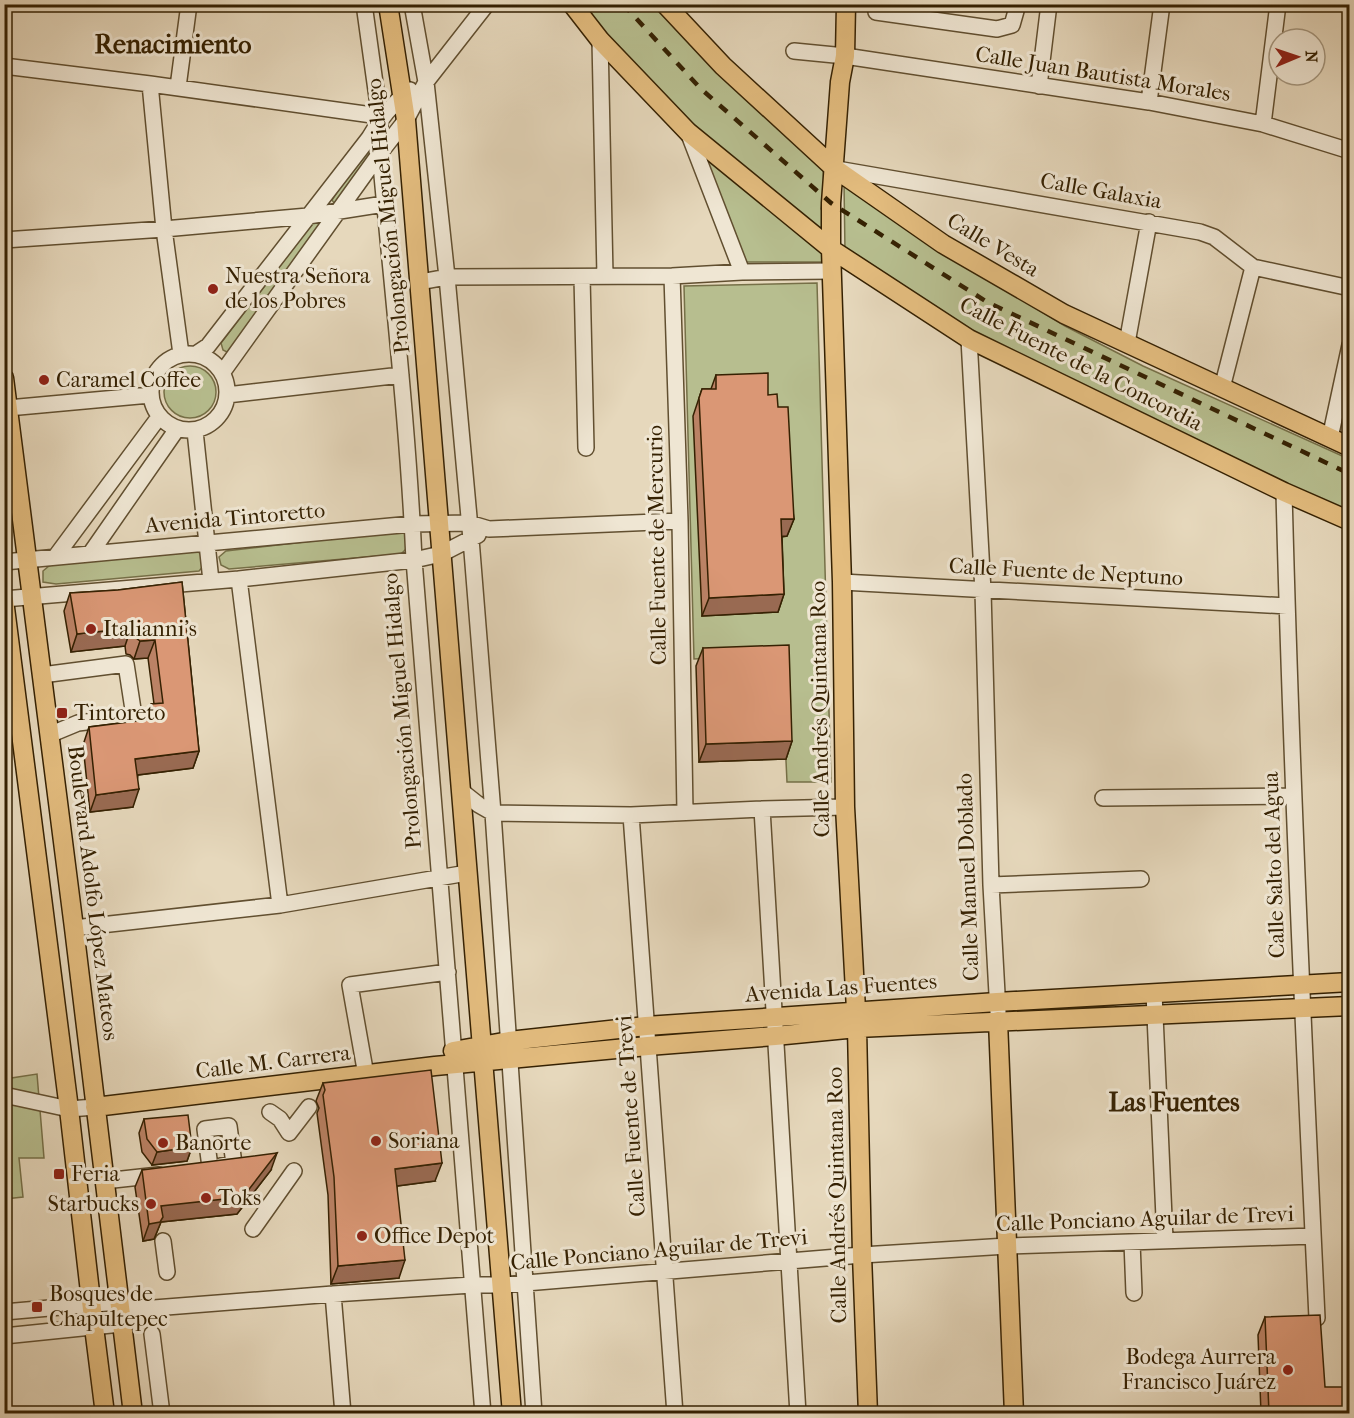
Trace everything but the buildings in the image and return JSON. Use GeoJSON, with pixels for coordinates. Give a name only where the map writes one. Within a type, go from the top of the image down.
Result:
{"type":"FeatureCollection","features":[{"type":"Feature","properties":{"kind":"main road","name":"Prolongación Miguel Hidalgo"},"geometry":{"type":"LineString","coordinates":[[388,4],[406,120],[512,1413]]}},
{"type":"Feature","properties":{"kind":"main road","name":"Calle Fuente de la Concordia"},"geometry":{"type":"LineString","coordinates":[[572,4],[600,40],[688,132],[831,249],[969,339],[1284,492],[1350,521]]}},
{"type":"Feature","properties":{"kind":"main road","name":"Calle Vesta"},"geometry":{"type":"LineString","coordinates":[[665,4],[723,66],[834,168],[943,244],[1064,314],[1350,447]]}},
{"type":"Feature","properties":{"kind":"main road","name":"Calle Andrés Quintana Roo"},"geometry":{"type":"LineString","coordinates":[[846,4],[845,56],[840,82],[831,203],[831,249],[842,582],[845,807],[857,1019],[868,1413]]}},
{"type":"Feature","properties":{"kind":"main road","name":"Boulevard Adolfo López Mateos"},"geometry":{"type":"LineString","coordinates":[[4,378],[74,928],[132,1413]]}},
{"type":"Feature","properties":{"kind":"main road"},"geometry":{"type":"LineString","coordinates":[[4,599],[105,1413]]}},
{"type":"Feature","properties":{"kind":"main road","name":"Avenida Las Fuentes"},"geometry":{"type":"LineString","coordinates":[[952,1014],[997,1002],[1350,982]]}},
{"type":"Feature","properties":{"kind":"main road","name":"Avenida Las Fuentes"},"geometry":{"type":"LineString","coordinates":[[482,1054],[509,1041],[646,1026],[774,1016],[857,1019],[952,1014],[998,1021],[1350,1006]]}},
{"type":"Feature","properties":{"kind":"main road","name":"Avenida Las Fuentes"},"geometry":{"type":"LineString","coordinates":[[482,1054],[510,1059],[775,1036],[857,1019]]}},
{"type":"Feature","properties":{"kind":"main road","name":"Calle Manuel Doblado"},"geometry":{"type":"LineString","coordinates":[[998,1021],[1014,1413]]}},
{"type":"Feature","properties":{"kind":"main road","name":"Calle M. Carrera"},"geometry":{"type":"LineString","coordinates":[[95,1107],[366,1076],[482,1054]]}},
{"type":"Feature","properties":{"kind":"street"},"geometry":{"type":"LineString","coordinates":[[178,87],[189,4]]}},
{"type":"Feature","properties":{"kind":"street","name":"Prolongación Miguel Hidalgo"},"geometry":{"type":"LineString","coordinates":[[364,4],[380,119],[384,204],[401,375],[483,1413]]}},
{"type":"Feature","properties":{"kind":"street"},"geometry":{"type":"LineString","coordinates":[[412,4],[426,82],[471,539],[494,813],[534,1413]]}},
{"type":"Feature","properties":{"kind":"street"},"geometry":{"type":"LineString","coordinates":[[222,373],[406,120],[426,82],[487,4]]}},
{"type":"Feature","properties":{"kind":"street"},"geometry":{"type":"LineString","coordinates":[[877,4],[876,12],[997,29],[1012,25],[1016,4]]}},
{"type":"Feature","properties":{"kind":"street"},"geometry":{"type":"LineString","coordinates":[[1039,86],[1049,4]]}},
{"type":"Feature","properties":{"kind":"street"},"geometry":{"type":"LineString","coordinates":[[1149,102],[1162,4]]}},
{"type":"Feature","properties":{"kind":"street"},"geometry":{"type":"LineString","coordinates":[[1263,124],[1278,4]]}},
{"type":"Feature","properties":{"kind":"street"},"geometry":{"type":"LineString","coordinates":[[600,40],[604,276]]}},
{"type":"Feature","properties":{"kind":"street","name":"Calle Juan Bautista Morales"},"geometry":{"type":"LineString","coordinates":[[794,51],[845,56],[1149,102],[1263,124],[1350,151]]}},
{"type":"Feature","properties":{"kind":"street"},"geometry":{"type":"LineString","coordinates":[[4,66],[178,87],[372,115],[380,119]]}},
{"type":"Feature","properties":{"kind":"street"},"geometry":{"type":"LineString","coordinates":[[188,354],[208,359],[214,363],[226,381],[227,395],[222,411],[214,422],[195,430],[169,426],[153,408],[150,395],[152,381],[158,368],[168,359],[208,346],[369,138],[380,119],[401,96],[411,88],[426,82]]}},
{"type":"Feature","properties":{"kind":"street"},"geometry":{"type":"LineString","coordinates":[[150,84],[164,229],[188,354]]}},
{"type":"Feature","properties":{"kind":"street"},"geometry":{"type":"LineString","coordinates":[[688,132],[742,272]]}},
{"type":"Feature","properties":{"kind":"street","name":"Calle Galaxia"},"geometry":{"type":"LineString","coordinates":[[834,168],[1200,232],[1214,237],[1253,267],[1350,288]]}},
{"type":"Feature","properties":{"kind":"street"},"geometry":{"type":"LineString","coordinates":[[4,240],[308,216],[384,204]]}},
{"type":"Feature","properties":{"kind":"street"},"geometry":{"type":"LineString","coordinates":[[1127,343],[1149,222]]}},
{"type":"Feature","properties":{"kind":"street"},"geometry":{"type":"LineString","coordinates":[[1222,388],[1253,267]]}},
{"type":"Feature","properties":{"kind":"street"},"geometry":{"type":"LineString","coordinates":[[420,282],[447,277],[672,276],[742,272],[832,271]]}},
{"type":"Feature","properties":{"kind":"street"},"geometry":{"type":"LineString","coordinates":[[582,276],[586,448]]}},
{"type":"Feature","properties":{"kind":"street","name":"Calle Fuente de Mercurio"},"geometry":{"type":"LineString","coordinates":[[672,276],[680,521],[685,812]]}},
{"type":"Feature","properties":{"kind":"street","name":"Calle Manuel Doblado"},"geometry":{"type":"LineString","coordinates":[[969,339],[983,591],[991,885],[998,1021]]}},
{"type":"Feature","properties":{"kind":"street"},"geometry":{"type":"LineString","coordinates":[[1330,438],[1350,345]]}},
{"type":"Feature","properties":{"kind":"street"},"geometry":{"type":"LineString","coordinates":[[227,395],[401,375]]}},
{"type":"Feature","properties":{"kind":"street"},"geometry":{"type":"LineString","coordinates":[[8,408],[150,395]]}},
{"type":"Feature","properties":{"kind":"street"},"geometry":{"type":"LineString","coordinates":[[56,556],[159,417]]}},
{"type":"Feature","properties":{"kind":"street"},"geometry":{"type":"LineString","coordinates":[[90,554],[177,429]]}},
{"type":"Feature","properties":{"kind":"street"},"geometry":{"type":"LineString","coordinates":[[195,430],[211,581]]}},
{"type":"Feature","properties":{"kind":"street","name":"Calle Salto del Agua"},"geometry":{"type":"LineString","coordinates":[[1284,492],[1294,796],[1317,1318]]}},
{"type":"Feature","properties":{"kind":"street"},"geometry":{"type":"LineString","coordinates":[[4,599],[239,579],[414,560],[441,554],[489,529],[680,521]]}},
{"type":"Feature","properties":{"kind":"street","name":"Avenida Tintoretto"},"geometry":{"type":"LineString","coordinates":[[4,562],[412,524],[469,523],[489,529]]}},
{"type":"Feature","properties":{"kind":"street"},"geometry":{"type":"LineString","coordinates":[[239,579],[280,905]]}},
{"type":"Feature","properties":{"kind":"street","name":"Calle Fuente de Neptuno"},"geometry":{"type":"LineString","coordinates":[[842,582],[1287,606]]}},
{"type":"Feature","properties":{"kind":"street"},"geometry":{"type":"LineString","coordinates":[[42,675],[126,664],[134,716],[78,723],[49,735]]}},
{"type":"Feature","properties":{"kind":"street"},"geometry":{"type":"LineString","coordinates":[[460,789],[479,805],[494,813],[631,815],[845,807]]}},
{"type":"Feature","properties":{"kind":"street"},"geometry":{"type":"LineString","coordinates":[[1103,798],[1294,796]]}},
{"type":"Feature","properties":{"kind":"street"},"geometry":{"type":"LineString","coordinates":[[762,809],[798,1413]]}},
{"type":"Feature","properties":{"kind":"street","name":"Calle Fuente de Trevi"},"geometry":{"type":"LineString","coordinates":[[631,815],[675,1413]]}},
{"type":"Feature","properties":{"kind":"street"},"geometry":{"type":"LineString","coordinates":[[74,928],[280,905],[467,873]]}},
{"type":"Feature","properties":{"kind":"street"},"geometry":{"type":"LineString","coordinates":[[991,885],[1141,879]]}},
{"type":"Feature","properties":{"kind":"street"},"geometry":{"type":"LineString","coordinates":[[366,1076],[350,986],[448,972]]}},
{"type":"Feature","properties":{"kind":"street"},"geometry":{"type":"LineString","coordinates":[[1154,993],[1165,1240]]}},
{"type":"Feature","properties":{"kind":"street","name":"Calle M. Carrera"},"geometry":{"type":"LineString","coordinates":[[4,1095],[69,1109],[95,1107]]}},
{"type":"Feature","properties":{"kind":"street"},"geometry":{"type":"LineString","coordinates":[[270,1112],[280,1119],[289,1133],[309,1107]]}},
{"type":"Feature","properties":{"kind":"street"},"geometry":{"type":"LineString","coordinates":[[253,1229],[294,1171]]}},
{"type":"Feature","properties":{"kind":"street"},"geometry":{"type":"LineString","coordinates":[[104,1181],[175,1172]]}},
{"type":"Feature","properties":{"kind":"street","name":"Calle Ponciano Aguilar de Trevi"},"geometry":{"type":"LineString","coordinates":[[4,1312],[118,1302],[141,1308],[472,1285],[502,1285],[862,1255],[1007,1246],[1313,1236]]}},
{"type":"Feature","properties":{"kind":"street"},"geometry":{"type":"LineString","coordinates":[[163,1241],[167,1272]]}},
{"type":"Feature","properties":{"kind":"street"},"geometry":{"type":"LineString","coordinates":[[1132,1242],[1134,1293]]}},
{"type":"Feature","properties":{"kind":"street"},"geometry":{"type":"LineString","coordinates":[[333,1294],[343,1413]]}},
{"type":"Feature","properties":{"kind":"street"},"geometry":{"type":"LineString","coordinates":[[4,1336],[121,1324]]}},
{"type":"Feature","properties":{"kind":"street"},"geometry":{"type":"LineString","coordinates":[[152,1334],[162,1413]]}},
{"type":"Feature","properties":{"kind":"green space"},"geometry":{"type":"Polygon","coordinates":[[[574,5],[657,5],[823,164],[824,189],[821,209],[825,217],[822,229],[815,230],[676,113],[574,5]]]}},
{"type":"Feature","properties":{"kind":"green space"},"geometry":{"type":"Polygon","coordinates":[[[369,150],[375,152],[336,206],[332,200],[369,150]]]}},
{"type":"Feature","properties":{"kind":"green space"},"geometry":{"type":"Polygon","coordinates":[[[703,155],[824,250],[826,262],[746,262],[703,155]]]}},
{"type":"Feature","properties":{"kind":"green space"},"geometry":{"type":"Polygon","coordinates":[[[844,183],[931,244],[1065,326],[1143,366],[1349,459],[1349,516],[966,329],[845,251],[844,183]]]}},
{"type":"Feature","properties":{"kind":"green space"},"geometry":{"type":"Polygon","coordinates":[[[314,221],[326,222],[229,353],[223,350],[221,343],[314,221]]]}},
{"type":"Feature","properties":{"kind":"green space"},"geometry":{"type":"Polygon","coordinates":[[[817,283],[831,782],[787,782],[781,654],[694,659],[684,286],[817,283]]]}},
{"type":"Feature","properties":{"kind":"green space"},"geometry":{"type":"Polygon","coordinates":[[[185,366],[195,366],[205,370],[212,377],[216,392],[212,407],[205,414],[195,418],[185,418],[175,414],[168,407],[164,397],[164,387],[168,377],[175,370],[185,366]]]}},
{"type":"Feature","properties":{"kind":"green space"},"geometry":{"type":"Polygon","coordinates":[[[400,531],[407,534],[406,549],[401,554],[229,569],[221,565],[219,557],[226,551],[400,531]]]}},
{"type":"Feature","properties":{"kind":"green space"},"geometry":{"type":"Polygon","coordinates":[[[193,551],[205,554],[206,563],[199,571],[56,584],[43,582],[43,571],[60,561],[193,551]]]}},
{"type":"Feature","properties":{"kind":"green space"},"geometry":{"type":"Polygon","coordinates":[[[37,1074],[44,1158],[19,1158],[23,1197],[5,1199],[5,1079],[37,1074]]]}},
{"type":"Feature","properties":{"kind":"railway"},"geometry":{"type":"LineString","coordinates":[[623,4],[700,88],[831,203],[987,302],[1350,474]]}},
{"type":"Feature","properties":{"kind":"place","name":"Nuestra Señora de los Pobres"},"geometry":{"type":"Point","coordinates":[213,289]}},
{"type":"Feature","properties":{"kind":"place","name":"Caramel Coffee"},"geometry":{"type":"Point","coordinates":[44,380]}},
{"type":"Feature","properties":{"kind":"place","name":"Italianni's"},"geometry":{"type":"Point","coordinates":[91,629]}},
{"type":"Feature","properties":{"kind":"place","name":"Tintoreto"},"geometry":{"type":"Point","coordinates":[62,713]}},
{"type":"Feature","properties":{"kind":"place","name":"Soriana"},"geometry":{"type":"Point","coordinates":[376,1141]}},
{"type":"Feature","properties":{"kind":"place","name":"Banorte"},"geometry":{"type":"Point","coordinates":[163,1143]}},
{"type":"Feature","properties":{"kind":"place","name":"Feria"},"geometry":{"type":"Point","coordinates":[59,1174]}},
{"type":"Feature","properties":{"kind":"place","name":"Toks"},"geometry":{"type":"Point","coordinates":[206,1198]}},
{"type":"Feature","properties":{"kind":"place","name":"Starbucks"},"geometry":{"type":"Point","coordinates":[151,1204]}},
{"type":"Feature","properties":{"kind":"place","name":"Office Depot"},"geometry":{"type":"Point","coordinates":[362,1236]}},
{"type":"Feature","properties":{"kind":"place","name":"Bosques de Chapultepec"},"geometry":{"type":"Point","coordinates":[37,1307]}},
{"type":"Feature","properties":{"kind":"place","name":"Bodega Aurrera Francisco Juárez"},"geometry":{"type":"Point","coordinates":[1288,1370]}},
{"type":"Feature","properties":{"kind":"district","name":"Renacimiento"},"geometry":{"type":"Point","coordinates":[173,44]}},
{"type":"Feature","properties":{"kind":"district","name":"Las Fuentes"},"geometry":{"type":"Point","coordinates":[1174,1102]}}]}
